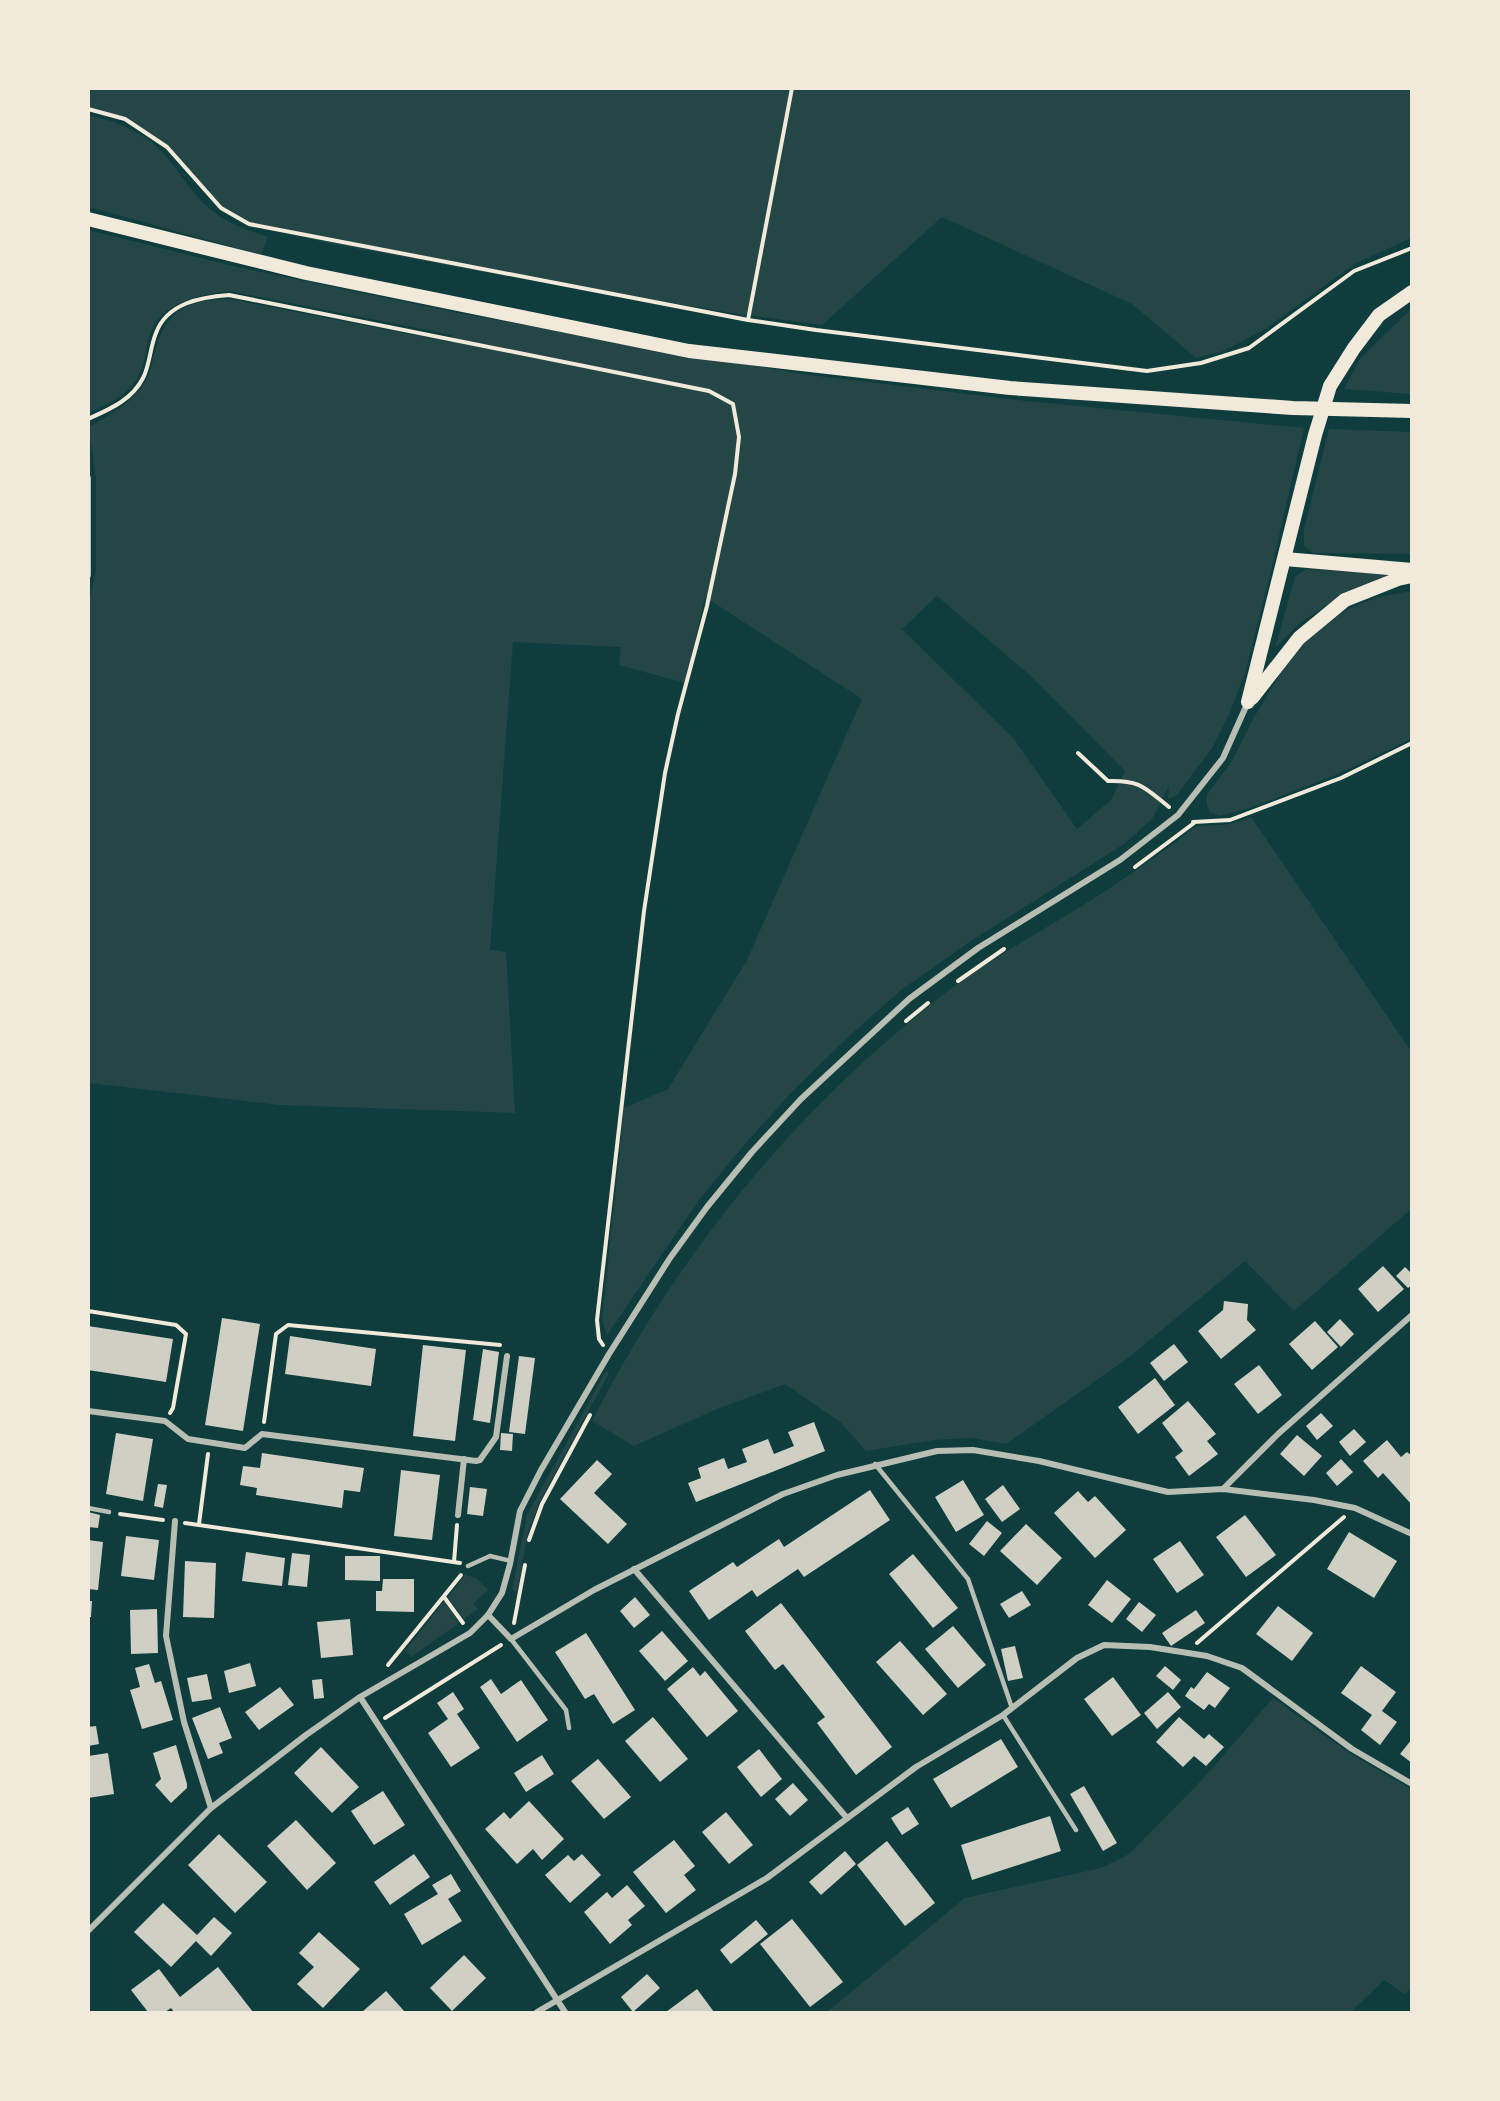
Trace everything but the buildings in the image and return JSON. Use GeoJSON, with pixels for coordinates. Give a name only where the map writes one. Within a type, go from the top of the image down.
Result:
{"type":"FeatureCollection","features":[{"type":"Feature","properties":{"kind":"main road"},"geometry":{"type":"LineString","coordinates":[[88,219],[306,273],[689,351],[1010,388],[1293,408],[1412,411]]}},
{"type":"Feature","properties":{"kind":"main road"},"geometry":{"type":"LineString","coordinates":[[1248,702],[1286,559],[1315,435],[1330,386],[1354,348],[1379,315],[1412,292]]}},
{"type":"Feature","properties":{"kind":"main road"},"geometry":{"type":"LineString","coordinates":[[1286,559],[1412,570]]}},
{"type":"Feature","properties":{"kind":"main road"},"geometry":{"type":"LineString","coordinates":[[1248,702],[1299,638],[1345,600],[1398,579],[1412,576]]}},
{"type":"Feature","properties":{"kind":"street"},"geometry":{"type":"LineString","coordinates":[[88,477],[88,575]]}},
{"type":"Feature","properties":{"kind":"street"},"geometry":{"type":"LineString","coordinates":[[88,1931],[211,1808],[360,1697],[470,1633],[489,1615],[502,1593],[511,1561],[520,1511],[541,1470],[609,1354],[670,1258],[707,1207],[752,1152],[801,1099],[909,999],[978,948],[1120,860],[1178,815],[1223,758],[1248,702]]}},
{"type":"Feature","properties":{"kind":"street"},"geometry":{"type":"LineString","coordinates":[[1223,1489],[1278,1434],[1412,1315]]}},
{"type":"Feature","properties":{"kind":"street"},"geometry":{"type":"LineString","coordinates":[[88,1411],[165,1421],[188,1439],[245,1448],[262,1434],[480,1460],[496,1437],[507,1356]]}},
{"type":"Feature","properties":{"kind":"street"},"geometry":{"type":"LineString","coordinates":[[489,1615],[511,1639],[594,1590],[783,1494],[837,1474],[937,1451],[973,1450],[1039,1461],[1168,1492],[1223,1489],[1314,1500],[1355,1508],[1412,1534]]}},
{"type":"Feature","properties":{"kind":"street"},"geometry":{"type":"LineString","coordinates":[[458,1515],[464,1459]]}},
{"type":"Feature","properties":{"kind":"street"},"geometry":{"type":"LineString","coordinates":[[175,1521],[166,1636],[184,1722],[211,1808]]}},
{"type":"Feature","properties":{"kind":"street"},"geometry":{"type":"LineString","coordinates":[[634,1569],[847,1818]]}},
{"type":"Feature","properties":{"kind":"street"},"geometry":{"type":"LineString","coordinates":[[537,2013],[767,1878],[916,1767],[1003,1715],[1077,1658],[1104,1645],[1150,1647],[1207,1656],[1242,1668],[1352,1749],[1412,1784]]}},
{"type":"Feature","properties":{"kind":"street"},"geometry":{"type":"LineString","coordinates":[[360,1697],[566,2013]]}},
{"type":"Feature","properties":{"kind":"lane"},"geometry":{"type":"LineString","coordinates":[[875,1464],[968,1579],[1012,1708]]}},
{"type":"Feature","properties":{"kind":"lane"},"geometry":{"type":"LineString","coordinates":[[88,1508],[109,1512]]}},
{"type":"Feature","properties":{"kind":"lane"},"geometry":{"type":"LineString","coordinates":[[468,1566],[490,1556],[511,1561]]}},
{"type":"Feature","properties":{"kind":"lane"},"geometry":{"type":"LineString","coordinates":[[511,1639],[566,1710],[569,1728]]}},
{"type":"Feature","properties":{"kind":"lane"},"geometry":{"type":"LineString","coordinates":[[1003,1715],[1076,1830]]}},
{"type":"Feature","properties":{"kind":"path"},"geometry":{"type":"LineString","coordinates":[[748,320],[792,88]]}},
{"type":"Feature","properties":{"kind":"path"},"geometry":{"type":"LineString","coordinates":[[88,109],[125,119],[167,147],[221,208],[249,224],[748,320],[1147,371],[1201,363],[1249,348],[1354,271],[1412,248]]}},
{"type":"Feature","properties":{"kind":"path"},"geometry":{"type":"LineString","coordinates":[[88,419],[114,407],[131,395],[144,378],[156,331],[167,315],[183,305],[204,297],[229,295],[709,391],[733,404],[739,437],[735,474],[707,606],[665,773],[644,911],[597,1320],[599,1339],[609,1354]]}},
{"type":"Feature","properties":{"kind":"path"},"geometry":{"type":"LineString","coordinates":[[1131,869],[1194,823],[1230,820],[1341,778],[1412,743]]}},
{"type":"Feature","properties":{"kind":"path"},"geometry":{"type":"LineString","coordinates":[[1078,753],[1108,781],[1129,780],[1144,787],[1178,815]]}},
{"type":"Feature","properties":{"kind":"path"},"geometry":{"type":"LineString","coordinates":[[955,983],[1009,945]]}},
{"type":"Feature","properties":{"kind":"path"},"geometry":{"type":"LineString","coordinates":[[903,1024],[937,996]]}},
{"type":"Feature","properties":{"kind":"path"},"geometry":{"type":"LineString","coordinates":[[88,1311],[176,1325],[186,1334],[173,1408],[165,1421]]}},
{"type":"Feature","properties":{"kind":"path"},"geometry":{"type":"LineString","coordinates":[[262,1434],[276,1334],[288,1325],[501,1346],[507,1356]]}},
{"type":"Feature","properties":{"kind":"path"},"geometry":{"type":"LineString","coordinates":[[528,1549],[542,1504],[596,1405]]}},
{"type":"Feature","properties":{"kind":"path"},"geometry":{"type":"LineString","coordinates":[[199,1524],[210,1442]]}},
{"type":"Feature","properties":{"kind":"path"},"geometry":{"type":"LineString","coordinates":[[1185,1653],[1355,1508]]}},
{"type":"Feature","properties":{"kind":"path"},"geometry":{"type":"LineString","coordinates":[[109,1512],[454,1562],[468,1566],[384,1670]]}},
{"type":"Feature","properties":{"kind":"path"},"geometry":{"type":"LineString","coordinates":[[454,1562],[458,1515]]}},
{"type":"Feature","properties":{"kind":"path"},"geometry":{"type":"LineString","coordinates":[[377,1723],[511,1639],[526,1560]]}},
{"type":"Feature","properties":{"kind":"path"},"geometry":{"type":"LineString","coordinates":[[444,1597],[470,1633]]}},
{"type":"Feature","properties":{"kind":"shaded area"},"geometry":{"type":"Polygon","coordinates":[[[88,89],[1411,89],[1411,238],[1353,265],[1267,328],[1224,351],[1196,358],[1132,304],[942,217],[822,325],[732,313],[479,271],[333,244],[249,224],[221,208],[167,147],[125,119],[89,109],[88,89]]]}},
{"type":"Feature","properties":{"kind":"shaded area"},"geometry":{"type":"Polygon","coordinates":[[[89,115],[117,123],[152,142],[210,209],[230,222],[268,237],[261,255],[89,207],[89,115]]]}},
{"type":"Feature","properties":{"kind":"shaded area"},"geometry":{"type":"Polygon","coordinates":[[[88,230],[237,267],[458,313],[802,374],[1027,401],[1304,428],[1245,673],[1230,712],[1212,748],[1176,796],[1168,799],[1169,786],[1152,819],[1124,844],[971,941],[901,990],[846,1039],[791,1093],[699,1200],[607,1335],[602,1320],[624,1108],[668,1089],[747,960],[862,699],[705,597],[685,683],[619,665],[621,647],[513,642],[490,950],[506,952],[515,1113],[279,1105],[89,1083],[88,609],[96,569],[96,479],[89,427],[133,397],[149,375],[155,351],[166,325],[181,310],[201,302],[229,299],[451,342],[452,335],[230,291],[208,294],[185,301],[165,313],[151,331],[143,364],[135,382],[117,398],[89,412],[88,230]],[[937,596],[902,629],[1014,739],[1077,829],[1111,800],[1125,771],[1031,676],[937,596]]]}},
{"type":"Feature","properties":{"kind":"shaded area"},"geometry":{"type":"Polygon","coordinates":[[[1411,309],[1411,394],[1344,389],[1360,359],[1411,309]]]}},
{"type":"Feature","properties":{"kind":"shaded area"},"geometry":{"type":"Polygon","coordinates":[[[1329,429],[1411,432],[1411,554],[1313,553],[1304,546],[1304,529],[1329,429]]]}},
{"type":"Feature","properties":{"kind":"shaded area"},"geometry":{"type":"Polygon","coordinates":[[[1307,569],[1399,575],[1345,593],[1300,623],[1275,648],[1295,577],[1307,569]]]}},
{"type":"Feature","properties":{"kind":"shaded area"},"geometry":{"type":"Polygon","coordinates":[[[1411,591],[1411,739],[1336,775],[1247,809],[1219,816],[1210,812],[1207,795],[1232,761],[1252,721],[1290,657],[1318,629],[1350,608],[1378,597],[1411,591]]]}},
{"type":"Feature","properties":{"kind":"shaded area"},"geometry":{"type":"Polygon","coordinates":[[[1251,817],[1411,1051],[1411,1209],[1294,1311],[1245,1261],[1128,1358],[1006,1444],[972,1438],[934,1440],[866,1451],[840,1422],[785,1384],[717,1409],[634,1446],[592,1421],[625,1360],[661,1302],[700,1245],[741,1192],[785,1140],[883,1045],[957,985],[999,956],[1107,890],[1191,830],[1201,826],[1225,825],[1251,817]]]}},
{"type":"Feature","properties":{"kind":"shaded area"},"geometry":{"type":"Polygon","coordinates":[[[606,1371],[609,1373],[539,1503],[527,1536],[517,1593],[512,1589],[527,1515],[606,1371]]]}},
{"type":"Feature","properties":{"kind":"shaded area"},"geometry":{"type":"Polygon","coordinates":[[[465,1575],[476,1578],[488,1590],[473,1604],[478,1609],[464,1619],[448,1597],[465,1575]]]}},
{"type":"Feature","properties":{"kind":"shaded area"},"geometry":{"type":"Polygon","coordinates":[[[444,1601],[459,1623],[411,1657],[406,1650],[444,1601]]]}},
{"type":"Feature","properties":{"kind":"shaded area"},"geometry":{"type":"Polygon","coordinates":[[[1273,1698],[1349,1753],[1411,1789],[1412,1988],[1405,1994],[1384,1980],[1351,2012],[827,2012],[965,1898],[1101,1868],[1129,1854],[1201,1781],[1273,1698]]]}}]}
